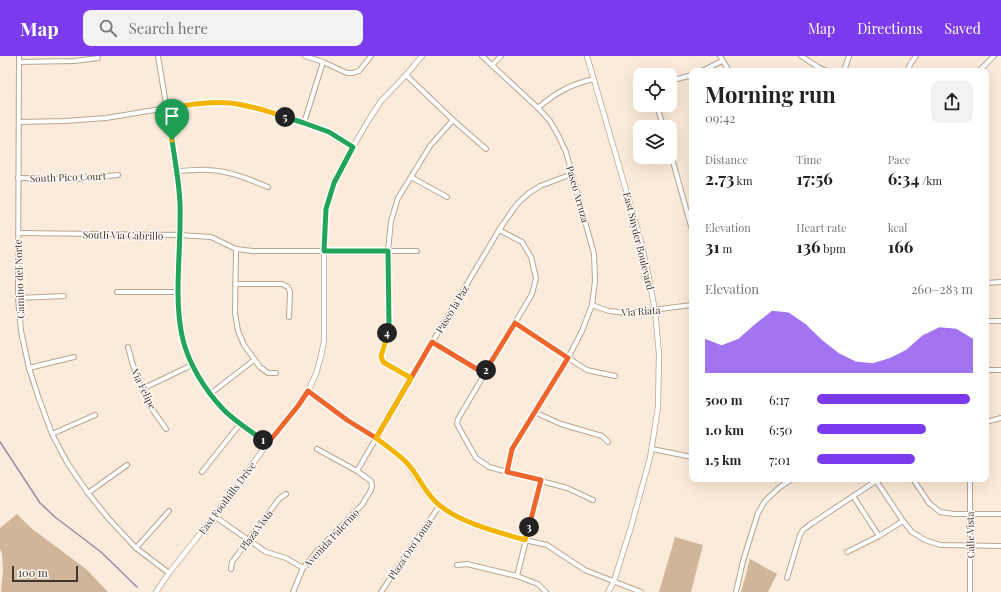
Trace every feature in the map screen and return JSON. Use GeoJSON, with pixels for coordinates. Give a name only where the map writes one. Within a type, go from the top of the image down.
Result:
{"type":"FeatureCollection","features":[{"type":"Feature","properties":{"kind":"street","name":"Camino del Norte"},"geometry":{"type":"LineString","coordinates":[[19,56],[18,298],[21,331],[29,368],[52,434],[68,464],[88,493],[109,519],[136,548],[169,573]]}},
{"type":"Feature","properties":{"kind":"street"},"geometry":{"type":"LineString","coordinates":[[158,56],[177,171],[180,204],[178,292],[179,318],[183,340],[192,365],[210,394],[222,408],[240,424],[268,443]]}},
{"type":"Feature","properties":{"kind":"street"},"geometry":{"type":"LineString","coordinates":[[305,56],[347,73],[359,71],[371,56]]}},
{"type":"Feature","properties":{"kind":"street","name":"East Foothills Drive"},"geometry":{"type":"LineString","coordinates":[[156,592],[308,391],[318,368],[324,341],[324,251],[326,209],[334,183],[353,147],[381,101],[422,56]]}},
{"type":"Feature","properties":{"kind":"street","name":"Paseo Arruza"},"geometry":{"type":"LineString","coordinates":[[482,56],[538,108],[550,122],[558,135],[566,152],[594,254],[595,281],[592,306],[582,331],[568,358],[512,449],[507,472]]}},
{"type":"Feature","properties":{"kind":"street"},"geometry":{"type":"LineString","coordinates":[[492,65],[502,56]]}},
{"type":"Feature","properties":{"kind":"street","name":"East Snyder Boulevard"},"geometry":{"type":"LineString","coordinates":[[587,56],[640,238],[648,273],[659,354],[658,407],[652,448],[631,527],[614,581],[608,592]]}},
{"type":"Feature","properties":{"kind":"street"},"geometry":{"type":"LineString","coordinates":[[720,56],[727,68]]}},
{"type":"Feature","properties":{"kind":"street"},"geometry":{"type":"LineString","coordinates":[[801,56],[820,68]]}},
{"type":"Feature","properties":{"kind":"street"},"geometry":{"type":"LineString","coordinates":[[845,68],[849,56]]}},
{"type":"Feature","properties":{"kind":"street"},"geometry":{"type":"LineString","coordinates":[[908,68],[916,56]]}},
{"type":"Feature","properties":{"kind":"street"},"geometry":{"type":"LineString","coordinates":[[982,68],[994,56]]}},
{"type":"Feature","properties":{"kind":"street"},"geometry":{"type":"LineString","coordinates":[[19,62],[74,61],[98,58]]}},
{"type":"Feature","properties":{"kind":"street"},"geometry":{"type":"LineString","coordinates":[[708,68],[722,61]]}},
{"type":"Feature","properties":{"kind":"street"},"geometry":{"type":"LineString","coordinates":[[304,123],[323,62]]}},
{"type":"Feature","properties":{"kind":"street"},"geometry":{"type":"LineString","coordinates":[[406,75],[486,149]]}},
{"type":"Feature","properties":{"kind":"street"},"geometry":{"type":"LineString","coordinates":[[677,79],[689,76]]}},
{"type":"Feature","properties":{"kind":"street"},"geometry":{"type":"LineString","coordinates":[[538,108],[551,97],[564,89],[585,81],[594,80]]}},
{"type":"Feature","properties":{"kind":"street"},"geometry":{"type":"LineString","coordinates":[[19,122],[106,118],[205,103],[229,103],[254,108],[304,123],[329,132],[353,147]]}},
{"type":"Feature","properties":{"kind":"street"},"geometry":{"type":"LineString","coordinates":[[411,378],[383,362],[381,356],[389,326],[388,251],[391,221],[398,198],[430,146],[453,120]]}},
{"type":"Feature","properties":{"kind":"street"},"geometry":{"type":"LineString","coordinates":[[674,164],[689,219]]}},
{"type":"Feature","properties":{"kind":"street"},"geometry":{"type":"LineString","coordinates":[[177,171],[207,170],[226,172],[243,176],[268,187]]}},
{"type":"Feature","properties":{"kind":"street","name":"Paseo la Paz"},"geometry":{"type":"LineString","coordinates":[[357,471],[499,230],[517,204],[529,193],[540,186],[572,174]]}},
{"type":"Feature","properties":{"kind":"street","name":"South Pico Court"},"geometry":{"type":"LineString","coordinates":[[18,178],[76,178],[118,175]]}},
{"type":"Feature","properties":{"kind":"street"},"geometry":{"type":"LineString","coordinates":[[411,177],[447,197]]}},
{"type":"Feature","properties":{"kind":"street"},"geometry":{"type":"LineString","coordinates":[[499,230],[522,242],[531,257],[536,278],[532,294],[458,419],[457,424],[476,458],[489,467],[567,488],[593,500]]}},
{"type":"Feature","properties":{"kind":"street","name":"South Via Cabrillo"},"geometry":{"type":"LineString","coordinates":[[18,234],[211,237],[236,248],[252,251],[417,251]]}},
{"type":"Feature","properties":{"kind":"street"},"geometry":{"type":"LineString","coordinates":[[236,248],[235,313],[238,331],[244,345],[260,368],[268,373],[276,373]]}},
{"type":"Feature","properties":{"kind":"street"},"geometry":{"type":"LineString","coordinates":[[989,283],[1001,282]]}},
{"type":"Feature","properties":{"kind":"street"},"geometry":{"type":"LineString","coordinates":[[235,284],[282,284],[288,287],[290,292],[290,317]]}},
{"type":"Feature","properties":{"kind":"street"},"geometry":{"type":"LineString","coordinates":[[117,292],[178,292]]}},
{"type":"Feature","properties":{"kind":"street"},"geometry":{"type":"LineString","coordinates":[[18,298],[64,296]]}},
{"type":"Feature","properties":{"kind":"street","name":"Via Riata"},"geometry":{"type":"LineString","coordinates":[[592,306],[609,311],[628,313],[689,305]]}},
{"type":"Feature","properties":{"kind":"street"},"geometry":{"type":"LineString","coordinates":[[989,321],[1001,321]]}},
{"type":"Feature","properties":{"kind":"street"},"geometry":{"type":"LineString","coordinates":[[515,323],[587,370],[615,376]]}},
{"type":"Feature","properties":{"kind":"street"},"geometry":{"type":"LineString","coordinates":[[432,342],[485,374]]}},
{"type":"Feature","properties":{"kind":"street","name":"Via Felipe"},"geometry":{"type":"LineString","coordinates":[[128,347],[133,368],[142,389],[150,406],[166,429]]}},
{"type":"Feature","properties":{"kind":"street"},"geometry":{"type":"LineString","coordinates":[[29,368],[74,357]]}},
{"type":"Feature","properties":{"kind":"street"},"geometry":{"type":"LineString","coordinates":[[210,394],[254,360]]}},
{"type":"Feature","properties":{"kind":"street"},"geometry":{"type":"LineString","coordinates":[[142,389],[192,365]]}},
{"type":"Feature","properties":{"kind":"street"},"geometry":{"type":"LineString","coordinates":[[989,370],[1001,370]]}},
{"type":"Feature","properties":{"kind":"street"},"geometry":{"type":"LineString","coordinates":[[308,391],[347,420],[393,450],[407,464],[428,495],[458,517],[525,540],[546,545],[585,570],[641,592]]}},
{"type":"Feature","properties":{"kind":"street"},"geometry":{"type":"LineString","coordinates":[[534,412],[561,424],[602,436],[608,442]]}},
{"type":"Feature","properties":{"kind":"street"},"geometry":{"type":"LineString","coordinates":[[52,434],[95,415]]}},
{"type":"Feature","properties":{"kind":"street"},"geometry":{"type":"LineString","coordinates":[[989,421],[1001,418]]}},
{"type":"Feature","properties":{"kind":"street"},"geometry":{"type":"LineString","coordinates":[[202,472],[240,424]]}},
{"type":"Feature","properties":{"kind":"street"},"geometry":{"type":"LineString","coordinates":[[652,448],[689,456]]}},
{"type":"Feature","properties":{"kind":"street"},"geometry":{"type":"LineString","coordinates":[[317,450],[357,471]]}},
{"type":"Feature","properties":{"kind":"street"},"geometry":{"type":"LineString","coordinates":[[88,493],[127,465]]}},
{"type":"Feature","properties":{"kind":"street","name":"Avenida Palermo"},"geometry":{"type":"LineString","coordinates":[[293,592],[303,568],[319,549],[362,505],[371,490],[371,481],[357,471]]}},
{"type":"Feature","properties":{"kind":"street"},"geometry":{"type":"LineString","coordinates":[[517,576],[541,480]]}},
{"type":"Feature","properties":{"kind":"street"},"geometry":{"type":"LineString","coordinates":[[736,592],[743,561],[758,513],[765,501],[788,482]]}},
{"type":"Feature","properties":{"kind":"street"},"geometry":{"type":"LineString","coordinates":[[787,578],[800,535],[803,530],[872,482]]}},
{"type":"Feature","properties":{"kind":"street"},"geometry":{"type":"LineString","coordinates":[[876,482],[912,532],[926,540],[940,545],[1001,546]]}},
{"type":"Feature","properties":{"kind":"street"},"geometry":{"type":"LineString","coordinates":[[915,482],[929,503],[940,512],[970,515],[1001,514]]}},
{"type":"Feature","properties":{"kind":"street","name":"Calle Vista"},"geometry":{"type":"LineString","coordinates":[[970,482],[970,592]]}},
{"type":"Feature","properties":{"kind":"street","name":"Plaza Vista"},"geometry":{"type":"LineString","coordinates":[[231,569],[232,562],[248,540],[279,499],[286,494]]}},
{"type":"Feature","properties":{"kind":"street"},"geometry":{"type":"LineString","coordinates":[[853,496],[879,536]]}},
{"type":"Feature","properties":{"kind":"street","name":"Plaza Oro Loma"},"geometry":{"type":"LineString","coordinates":[[381,592],[440,505]]}},
{"type":"Feature","properties":{"kind":"street"},"geometry":{"type":"LineString","coordinates":[[136,548],[169,511]]}},
{"type":"Feature","properties":{"kind":"street"},"geometry":{"type":"LineString","coordinates":[[214,516],[266,552],[286,558],[303,568]]}},
{"type":"Feature","properties":{"kind":"street"},"geometry":{"type":"LineString","coordinates":[[847,552],[879,536],[903,521]]}},
{"type":"Feature","properties":{"kind":"street"},"geometry":{"type":"LineString","coordinates":[[457,565],[467,564],[517,576],[538,584],[546,592]]}},
{"type":"Feature","properties":{"kind":"shaded area"},"geometry":{"type":"Polygon","coordinates":[[[17,514],[31,528],[86,569],[108,592],[1,592],[3,570],[2,554],[0,549],[0,528],[17,514]]]}},
{"type":"Feature","properties":{"kind":"shaded area"},"geometry":{"type":"Polygon","coordinates":[[[675,537],[703,545],[691,592],[659,592],[675,537]]]}},
{"type":"Feature","properties":{"kind":"shaded area"},"geometry":{"type":"Polygon","coordinates":[[[750,559],[777,574],[768,592],[741,592],[750,559]]]}},
{"type":"Feature","properties":{"kind":"waterway"},"geometry":{"type":"LineString","coordinates":[[0,442],[40,503],[55,517],[101,552],[137,587]]}},
{"type":"Feature","properties":{"kind":"route"},"geometry":{"type":"LineString","coordinates":[[172,140],[167,108],[205,103],[229,103],[254,108],[304,123],[329,132],[353,147],[334,183],[326,209],[324,251],[388,251],[389,326],[381,356],[383,362],[411,378],[376,438],[393,450],[407,464],[428,495],[440,505],[458,517],[525,540],[541,480],[507,472],[512,449],[568,358],[515,323],[485,374],[432,342],[376,438],[347,420],[308,391],[298,406],[268,443],[240,424],[222,408],[210,394],[192,365],[183,340],[179,318],[178,292],[180,204],[172,140]]}}]}
